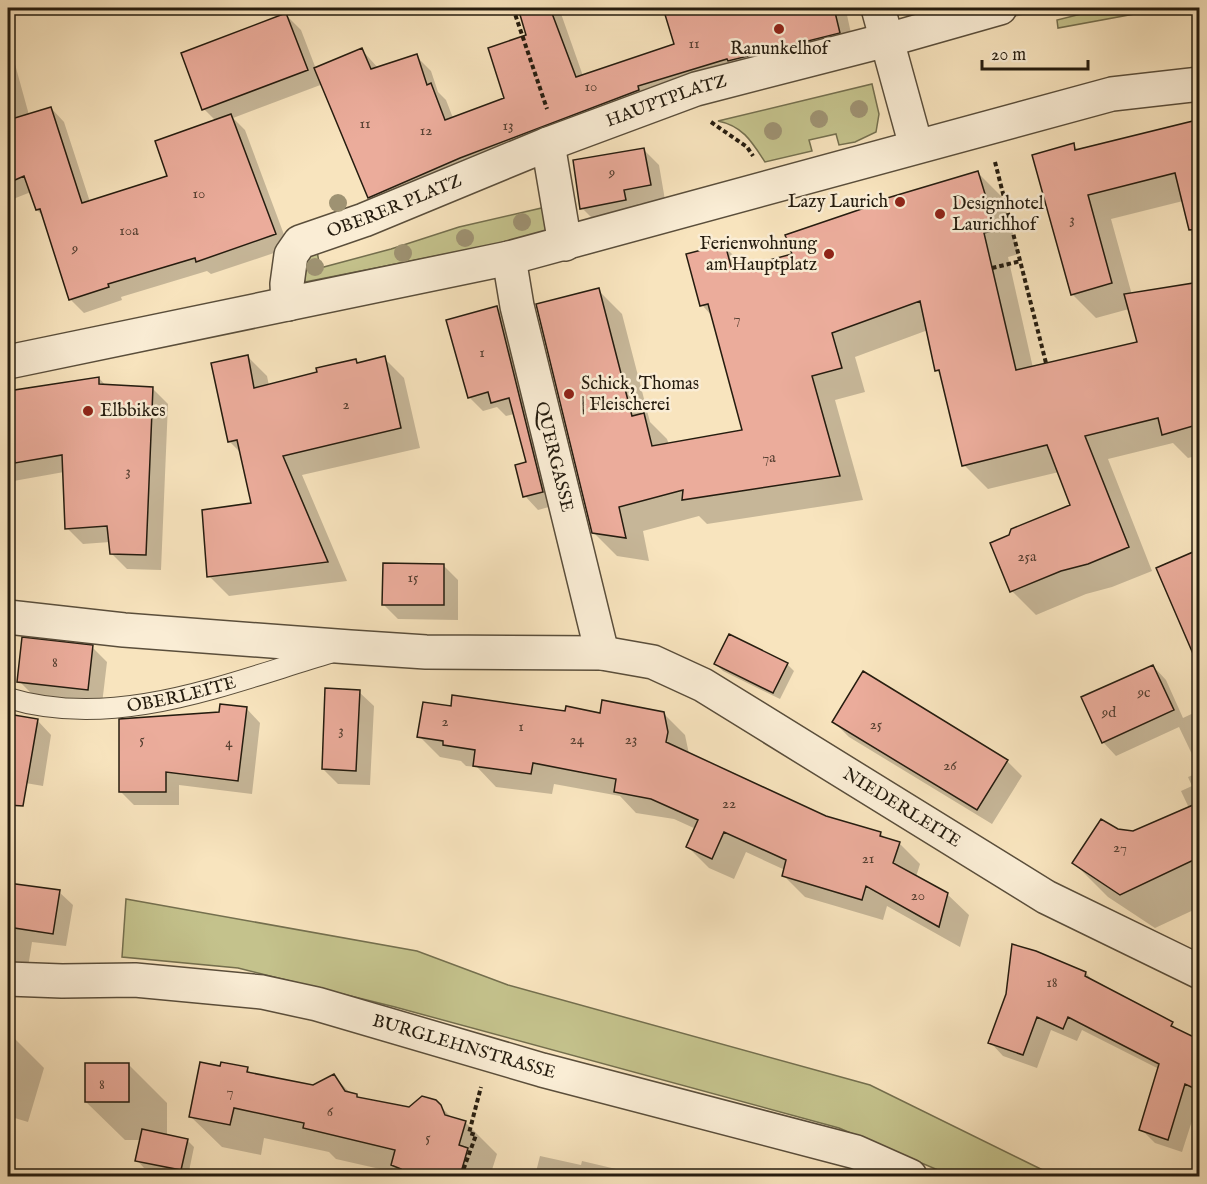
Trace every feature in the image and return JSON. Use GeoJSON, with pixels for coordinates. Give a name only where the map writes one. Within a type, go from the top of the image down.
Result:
{"type":"FeatureCollection","features":[{"type":"Feature","properties":{"kind":"street"},"geometry":{"type":"LineString","coordinates":[[878,8],[916,146]]}},
{"type":"Feature","properties":{"kind":"street","name":"HAUPTPLATZ"},"geometry":{"type":"LineString","coordinates":[[553,142],[696,89],[887,40],[1000,8]]}},
{"type":"Feature","properties":{"kind":"street"},"geometry":{"type":"LineString","coordinates":[[8,362],[509,258],[1112,94],[1200,84]]}},
{"type":"Feature","properties":{"kind":"street"},"geometry":{"type":"LineString","coordinates":[[553,142],[561,229],[565,244]]}},
{"type":"Feature","properties":{"kind":"street","name":"OBERER PLATZ"},"geometry":{"type":"LineString","coordinates":[[288,304],[287,284],[291,255],[300,242],[364,220],[553,142]]}},
{"type":"Feature","properties":{"kind":"street","name":"QUERGASSE"},"geometry":{"type":"LineString","coordinates":[[509,258],[517,306],[602,654]]}},
{"type":"Feature","properties":{"kind":"street","name":"OBERLEITE"},"geometry":{"type":"LineString","coordinates":[[8,617],[124,630],[426,652],[602,654]]}},
{"type":"Feature","properties":{"kind":"street","name":"NIEDERLEITE"},"geometry":{"type":"LineString","coordinates":[[602,654],[653,662],[703,685],[1046,897],[1200,972]]}},
{"type":"Feature","properties":{"kind":"street","name":"BURGLEHNSTRASSE"},"geometry":{"type":"LineString","coordinates":[[8,979],[135,980],[262,992],[317,1004],[542,1070],[856,1152],[910,1176]]}},
{"type":"Feature","properties":{"kind":"lane","name":"OBERLEITE"},"geometry":{"type":"LineString","coordinates":[[8,698],[28,705],[73,710],[122,707],[177,699],[350,647]]}},
{"type":"Feature","properties":{"kind":"path"},"geometry":{"type":"LineString","coordinates":[[513,8],[553,142]]}},
{"type":"Feature","properties":{"kind":"path"},"geometry":{"type":"LineString","coordinates":[[995,160],[1046,363]]}},
{"type":"Feature","properties":{"kind":"path"},"geometry":{"type":"LineString","coordinates":[[992,268],[1021,261]]}},
{"type":"Feature","properties":{"kind":"path"},"geometry":{"type":"LineString","coordinates":[[461,1176],[476,1135],[469,1133],[489,1054]]}},
{"type":"Feature","properties":{"kind":"shaded area"},"geometry":{"type":"Polygon","coordinates":[[[1105,8],[1167,8],[1058,28],[1057,20],[1105,8]]]}},
{"type":"Feature","properties":{"kind":"shaded area"},"geometry":{"type":"Polygon","coordinates":[[[872,84],[879,114],[876,132],[855,142],[839,145],[836,134],[809,140],[812,151],[765,162],[740,131],[727,123],[718,121],[872,84]]]}},
{"type":"Feature","properties":{"kind":"shaded area"},"geometry":{"type":"Polygon","coordinates":[[[546,207],[552,233],[305,282],[305,264],[317,251],[320,268],[391,249],[459,227],[546,207]]]}},
{"type":"Feature","properties":{"kind":"shaded area"},"geometry":{"type":"Polygon","coordinates":[[[126,899],[417,951],[508,985],[870,1085],[1055,1176],[952,1176],[839,1128],[395,1007],[238,968],[122,957],[126,899]]]}},
{"type":"Feature","properties":{"kind":"building"},"geometry":{"type":"Polygon","coordinates":[[[518,8],[550,8],[576,77],[674,44],[663,8],[834,8],[840,33],[728,61],[727,59],[638,86],[639,90],[460,158],[368,198],[314,68],[362,48],[371,69],[417,54],[427,85],[431,83],[445,120],[504,98],[488,48],[526,35],[518,8]]]}},
{"type":"Feature","properties":{"kind":"building"},"geometry":{"type":"Polygon","coordinates":[[[286,13],[308,70],[202,110],[181,53],[286,13]]]}},
{"type":"Feature","properties":{"kind":"building"},"geometry":{"type":"Polygon","coordinates":[[[51,107],[82,203],[167,176],[155,141],[231,114],[276,234],[196,262],[195,258],[108,284],[109,287],[69,300],[40,209],[36,210],[24,176],[8,183],[8,120],[51,107]]]}},
{"type":"Feature","properties":{"kind":"building"},"geometry":{"type":"Polygon","coordinates":[[[1193,121],[1200,147],[1200,229],[1189,230],[1175,173],[1088,195],[1112,283],[1071,295],[1032,155],[1074,143],[1075,150],[1193,121]]]}},
{"type":"Feature","properties":{"kind":"building"},"geometry":{"type":"Polygon","coordinates":[[[644,148],[651,185],[624,190],[626,200],[580,209],[573,160],[644,148]]]}},
{"type":"Feature","properties":{"kind":"building"},"geometry":{"type":"Polygon","coordinates":[[[978,171],[996,230],[984,233],[1016,370],[1137,342],[1124,294],[1200,282],[1200,424],[1162,435],[1158,418],[1085,436],[1129,547],[1010,592],[990,543],[1009,535],[1011,529],[1070,505],[1047,445],[962,466],[939,370],[935,371],[920,301],[832,333],[842,368],[812,376],[840,476],[682,500],[683,490],[619,507],[626,538],[592,533],[536,304],[599,288],[632,416],[644,413],[652,446],[742,430],[708,304],[700,306],[686,254],[725,244],[732,270],[792,254],[785,235],[885,201],[884,199],[978,171]]]}},
{"type":"Feature","properties":{"kind":"building"},"geometry":{"type":"Polygon","coordinates":[[[497,306],[543,492],[523,497],[515,465],[526,462],[509,398],[491,403],[488,392],[468,398],[446,320],[497,306]]]}},
{"type":"Feature","properties":{"kind":"building"},"geometry":{"type":"Polygon","coordinates":[[[248,355],[254,388],[317,372],[316,368],[356,359],[357,363],[385,356],[401,428],[283,456],[328,562],[207,577],[202,510],[251,503],[237,440],[228,442],[211,363],[248,355]]]}},
{"type":"Feature","properties":{"kind":"building"},"geometry":{"type":"Polygon","coordinates":[[[99,377],[99,384],[153,387],[146,555],[110,554],[107,526],[65,529],[62,455],[15,463],[12,448],[8,449],[8,391],[99,377]]]}},
{"type":"Feature","properties":{"kind":"building"},"geometry":{"type":"Polygon","coordinates":[[[1200,549],[1200,670],[1156,568],[1200,549]]]}},
{"type":"Feature","properties":{"kind":"building"},"geometry":{"type":"Polygon","coordinates":[[[383,563],[444,564],[444,605],[382,605],[383,563]]]}},
{"type":"Feature","properties":{"kind":"building"},"geometry":{"type":"Polygon","coordinates":[[[729,634],[788,663],[773,693],[714,664],[729,634]]]}},
{"type":"Feature","properties":{"kind":"building"},"geometry":{"type":"Polygon","coordinates":[[[22,637],[93,645],[88,690],[17,682],[22,637]]]}},
{"type":"Feature","properties":{"kind":"building"},"geometry":{"type":"Polygon","coordinates":[[[1153,665],[1174,710],[1102,743],[1081,697],[1153,665]]]}},
{"type":"Feature","properties":{"kind":"building"},"geometry":{"type":"Polygon","coordinates":[[[863,671],[1008,760],[977,810],[832,722],[863,671]]]}},
{"type":"Feature","properties":{"kind":"building"},"geometry":{"type":"Polygon","coordinates":[[[325,688],[360,690],[356,771],[322,769],[325,688]]]}},
{"type":"Feature","properties":{"kind":"building"},"geometry":{"type":"Polygon","coordinates":[[[452,695],[565,711],[566,706],[600,713],[602,700],[664,712],[668,732],[666,742],[826,816],[881,832],[880,836],[900,842],[893,863],[948,893],[939,927],[866,886],[862,900],[782,876],[786,860],[724,832],[712,859],[686,847],[698,820],[651,799],[614,792],[616,779],[533,763],[531,774],[473,766],[475,750],[443,745],[443,741],[417,737],[423,702],[451,706],[452,695]]]}},
{"type":"Feature","properties":{"kind":"building"},"geometry":{"type":"Polygon","coordinates":[[[220,704],[247,707],[238,781],[166,772],[166,792],[119,792],[119,719],[219,712],[220,704]]]}},
{"type":"Feature","properties":{"kind":"building"},"geometry":{"type":"Polygon","coordinates":[[[8,714],[38,719],[23,806],[8,805],[8,714]]]}},
{"type":"Feature","properties":{"kind":"building"},"geometry":{"type":"Polygon","coordinates":[[[1200,802],[1200,857],[1120,895],[1072,863],[1101,819],[1118,829],[1133,831],[1200,802]]]}},
{"type":"Feature","properties":{"kind":"building"},"geometry":{"type":"Polygon","coordinates":[[[8,883],[60,890],[53,934],[8,927],[8,883]]]}},
{"type":"Feature","properties":{"kind":"building"},"geometry":{"type":"Polygon","coordinates":[[[1012,944],[1036,951],[1086,972],[1085,976],[1173,1022],[1171,1026],[1200,1040],[1200,1091],[1185,1084],[1168,1140],[1139,1130],[1159,1064],[1068,1017],[1063,1029],[1037,1017],[1023,1055],[988,1043],[1006,994],[1012,944]]]}},
{"type":"Feature","properties":{"kind":"building"},"geometry":{"type":"Polygon","coordinates":[[[200,1062],[220,1066],[221,1062],[248,1067],[247,1072],[313,1085],[334,1074],[345,1091],[357,1094],[357,1097],[409,1107],[422,1096],[436,1100],[445,1115],[466,1121],[459,1145],[468,1148],[460,1176],[399,1176],[401,1169],[391,1165],[395,1150],[303,1128],[304,1123],[234,1108],[230,1125],[189,1117],[200,1062]]]}},
{"type":"Feature","properties":{"kind":"building"},"geometry":{"type":"Polygon","coordinates":[[[85,1063],[129,1063],[129,1102],[85,1102],[85,1063]]]}},
{"type":"Feature","properties":{"kind":"building"},"geometry":{"type":"Polygon","coordinates":[[[142,1129],[188,1139],[181,1170],[135,1161],[142,1129]]]}},
{"type":"Feature","properties":{"kind":"place","name":"Ranunkelhof"},"geometry":{"type":"Point","coordinates":[779,29]}},
{"type":"Feature","properties":{"kind":"place","name":"Lazy Laurich"},"geometry":{"type":"Point","coordinates":[900,202]}},
{"type":"Feature","properties":{"kind":"place","name":"Designhotel Laurichhof"},"geometry":{"type":"Point","coordinates":[940,214]}},
{"type":"Feature","properties":{"kind":"place","name":"Ferienwohnung am Hauptplatz"},"geometry":{"type":"Point","coordinates":[829,254]}},
{"type":"Feature","properties":{"kind":"place","name":"Schick, Thomas | Fleischerei"},"geometry":{"type":"Point","coordinates":[569,394]}},
{"type":"Feature","properties":{"kind":"place","name":"Elbbikes"},"geometry":{"type":"Point","coordinates":[88,411]}}]}
